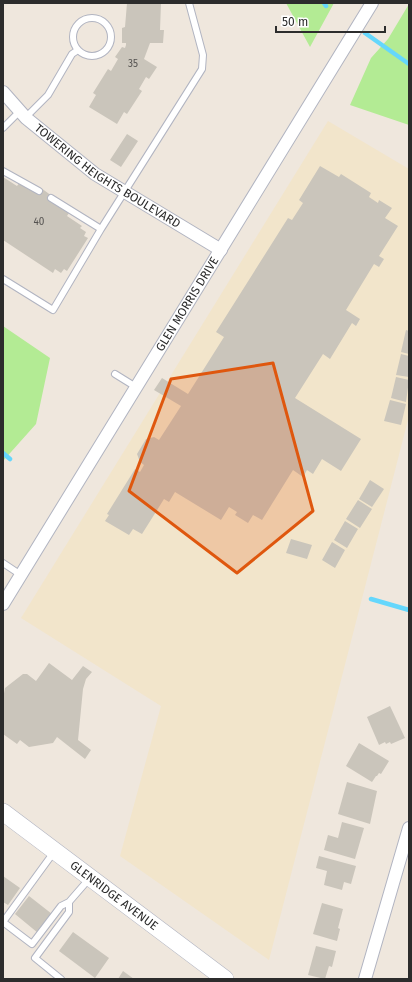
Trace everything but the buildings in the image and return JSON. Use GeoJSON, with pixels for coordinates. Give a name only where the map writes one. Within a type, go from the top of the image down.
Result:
{"type":"FeatureCollection","features":[{"type":"Feature","properties":{"kind":"main road","name":"GLENRIDGE AVENUE"},"geometry":{"type":"LineString","coordinates":[[3,812],[225,979]]}},
{"type":"Feature","properties":{"kind":"street","name":"GLEN MORRIS DRIVE"},"geometry":{"type":"LineString","coordinates":[[3,604],[372,3]]}},
{"type":"Feature","properties":{"kind":"street","name":"TOWERING HEIGHTS BOULEVARD"},"geometry":{"type":"LineString","coordinates":[[3,92],[23,114],[95,174],[221,250]]}},
{"type":"Feature","properties":{"kind":"street"},"geometry":{"type":"LineString","coordinates":[[365,979],[409,828]]}},
{"type":"Feature","properties":{"kind":"lane"},"geometry":{"type":"LineString","coordinates":[[3,279],[52,310],[101,229],[202,69],[203,55],[189,3]]}},
{"type":"Feature","properties":{"kind":"lane"},"geometry":{"type":"LineString","coordinates":[[97,19],[107,25],[110,30],[111,43],[103,53],[90,56],[78,50],[73,39],[76,27],[80,23],[85,20],[97,19]]}},
{"type":"Feature","properties":{"kind":"lane"},"geometry":{"type":"LineString","coordinates":[[3,128],[48,95],[72,54],[78,50]]}},
{"type":"Feature","properties":{"kind":"lane"},"geometry":{"type":"LineString","coordinates":[[3,171],[39,191]]}},
{"type":"Feature","properties":{"kind":"lane"},"geometry":{"type":"LineString","coordinates":[[51,198],[101,229]]}},
{"type":"Feature","properties":{"kind":"lane"},"geometry":{"type":"LineString","coordinates":[[115,374],[136,387]]}},
{"type":"Feature","properties":{"kind":"lane"},"geometry":{"type":"LineString","coordinates":[[3,563],[21,575]]}},
{"type":"Feature","properties":{"kind":"lane"},"geometry":{"type":"LineString","coordinates":[[55,851],[3,922],[32,944],[61,906],[69,902],[90,878]]}},
{"type":"Feature","properties":{"kind":"lane"},"geometry":{"type":"LineString","coordinates":[[61,979],[34,958],[69,912],[69,902]]}},
{"type":"Feature","properties":{"kind":"highlighted area"},"geometry":{"type":"Polygon","coordinates":[[[273,363],[313,511],[237,573],[129,491],[171,379],[273,363]]]}},
{"type":"Feature","properties":{"kind":"shaded area"},"geometry":{"type":"Polygon","coordinates":[[[328,121],[409,169],[409,416],[269,960],[120,856],[161,706],[21,618],[328,121]]]}},
{"type":"Feature","properties":{"kind":"green space"},"geometry":{"type":"Polygon","coordinates":[[[286,3],[334,3],[310,47],[286,3]]]}},
{"type":"Feature","properties":{"kind":"green space"},"geometry":{"type":"Polygon","coordinates":[[[409,4],[409,125],[350,105],[371,58],[388,39],[409,4]]]}},
{"type":"Feature","properties":{"kind":"green space"},"geometry":{"type":"Polygon","coordinates":[[[3,326],[50,358],[36,424],[3,461],[3,326]]]}},
{"type":"Feature","properties":{"kind":"waterway"},"geometry":{"type":"LineString","coordinates":[[365,33],[409,64]]}},
{"type":"Feature","properties":{"kind":"waterway"},"geometry":{"type":"LineString","coordinates":[[3,453],[10,459]]}},
{"type":"Feature","properties":{"kind":"waterway"},"geometry":{"type":"LineString","coordinates":[[371,599],[409,610]]}}]}
